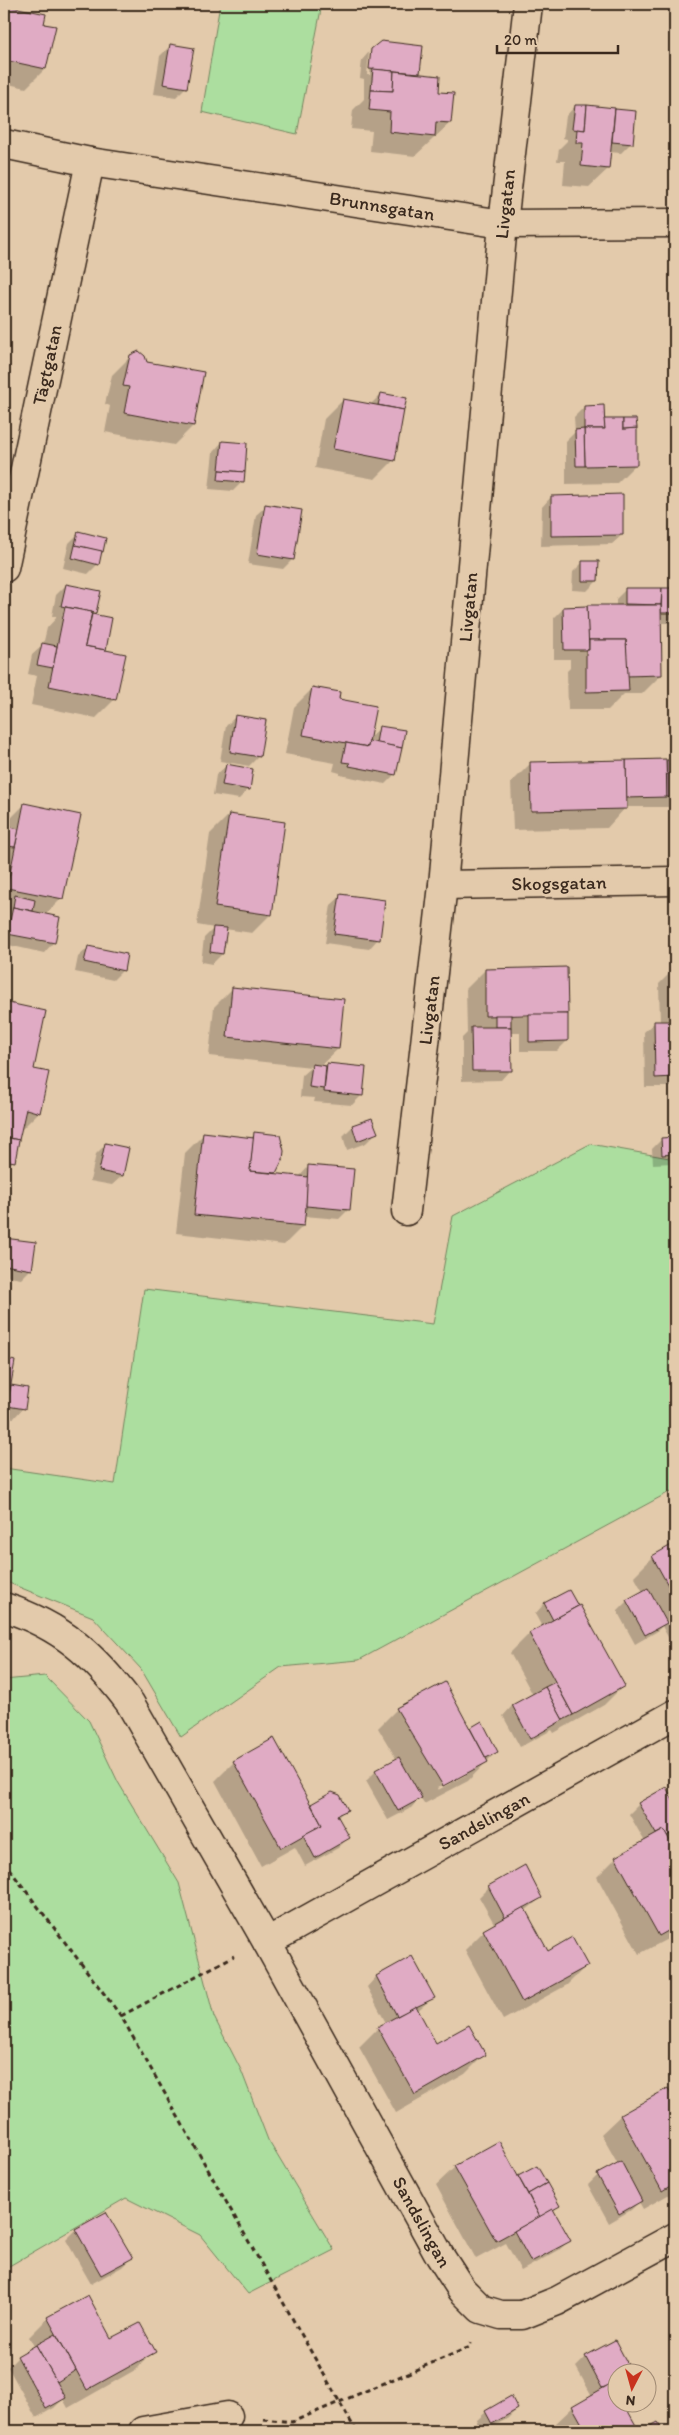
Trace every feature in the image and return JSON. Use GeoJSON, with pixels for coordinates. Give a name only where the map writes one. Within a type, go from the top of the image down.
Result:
{"type":"FeatureCollection","features":[{"type":"Feature","properties":{"kind":"street","name":"Livgatan"},"geometry":{"type":"LineString","coordinates":[[406,1211],[443,885],[503,224],[528,4]]}},
{"type":"Feature","properties":{"kind":"street","name":"Brunnsgatan"},"geometry":{"type":"LineString","coordinates":[[4,144],[90,162],[503,224],[675,223]]}},
{"type":"Feature","properties":{"kind":"street","name":"Tägtgatan"},"geometry":{"type":"LineString","coordinates":[[4,568],[90,162]]}},
{"type":"Feature","properties":{"kind":"street","name":"Skogsgatan"},"geometry":{"type":"LineString","coordinates":[[443,885],[675,881]]}},
{"type":"Feature","properties":{"kind":"street","name":"Sandslingan"},"geometry":{"type":"LineString","coordinates":[[4,1607],[44,1622],[78,1645],[104,1668],[130,1703],[267,1942],[440,2256],[462,2290],[482,2309],[501,2316],[522,2315],[557,2301],[675,2237]]}},
{"type":"Feature","properties":{"kind":"street","name":"Sandslingan"},"geometry":{"type":"LineString","coordinates":[[267,1942],[675,1714]]}},
{"type":"Feature","properties":{"kind":"street"},"geometry":{"type":"LineString","coordinates":[[143,2431],[228,2416]]}},
{"type":"Feature","properties":{"kind":"path"},"geometry":{"type":"LineString","coordinates":[[4,1862],[121,2016],[356,2431]]}},
{"type":"Feature","properties":{"kind":"path"},"geometry":{"type":"LineString","coordinates":[[121,2016],[220,1962],[267,1942]]}},
{"type":"Feature","properties":{"kind":"path"},"geometry":{"type":"LineString","coordinates":[[228,2416],[292,2422],[341,2402],[470,2347],[482,2309]]}},
{"type":"Feature","properties":{"kind":"green space"},"geometry":{"type":"Polygon","coordinates":[[[220,4],[322,4],[297,134],[202,112],[220,4]]]}},
{"type":"Feature","properties":{"kind":"green space"},"geometry":{"type":"Polygon","coordinates":[[[590,1144],[675,1159],[675,1489],[359,1660],[281,1667],[181,1737],[141,1669],[93,1617],[4,1581],[4,1468],[115,1484],[144,1289],[433,1324],[453,1216],[590,1144]]]}},
{"type":"Feature","properties":{"kind":"green space"},"geometry":{"type":"Polygon","coordinates":[[[45,1676],[89,1721],[118,1782],[179,1883],[214,2017],[241,2070],[268,2140],[334,2250],[248,2294],[200,2235],[126,2198],[4,2269],[4,1680],[45,1676]]]}},
{"type":"Feature","properties":{"kind":"building"},"geometry":{"type":"Polygon","coordinates":[[[4,5],[46,14],[44,24],[56,26],[46,69],[4,60],[4,5]]]}},
{"type":"Feature","properties":{"kind":"building"},"geometry":{"type":"Polygon","coordinates":[[[381,41],[423,46],[420,73],[369,69],[371,49],[381,41]]]}},
{"type":"Feature","properties":{"kind":"building"},"geometry":{"type":"Polygon","coordinates":[[[170,44],[194,48],[187,88],[163,84],[170,44]]]}},
{"type":"Feature","properties":{"kind":"building"},"geometry":{"type":"Polygon","coordinates":[[[373,69],[394,71],[393,91],[371,90],[373,69]]]}},
{"type":"Feature","properties":{"kind":"building"},"geometry":{"type":"Polygon","coordinates":[[[394,71],[440,76],[439,92],[454,93],[451,123],[436,122],[435,137],[389,132],[390,112],[369,110],[371,90],[393,91],[394,71]]]}},
{"type":"Feature","properties":{"kind":"building"},"geometry":{"type":"Polygon","coordinates":[[[575,105],[587,105],[585,130],[572,129],[575,105]]]}},
{"type":"Feature","properties":{"kind":"building"},"geometry":{"type":"Polygon","coordinates":[[[587,105],[615,108],[609,169],[581,166],[583,143],[576,143],[577,129],[585,130],[587,105]]]}},
{"type":"Feature","properties":{"kind":"building"},"geometry":{"type":"Polygon","coordinates":[[[615,109],[636,111],[633,144],[612,142],[615,109]]]}},
{"type":"Feature","properties":{"kind":"building"},"geometry":{"type":"Polygon","coordinates":[[[139,351],[145,356],[147,362],[204,372],[194,426],[124,413],[129,387],[123,386],[130,355],[139,351]]]}},
{"type":"Feature","properties":{"kind":"building"},"geometry":{"type":"Polygon","coordinates":[[[381,393],[407,398],[404,410],[378,405],[381,393]]]}},
{"type":"Feature","properties":{"kind":"building"},"geometry":{"type":"Polygon","coordinates":[[[343,399],[404,410],[395,461],[333,449],[343,399]]]}},
{"type":"Feature","properties":{"kind":"building"},"geometry":{"type":"Polygon","coordinates":[[[604,405],[605,429],[584,429],[584,406],[604,405]]]}},
{"type":"Feature","properties":{"kind":"building"},"geometry":{"type":"Polygon","coordinates":[[[604,419],[623,419],[623,429],[637,428],[637,465],[585,466],[584,429],[605,429],[604,419]]]}},
{"type":"Feature","properties":{"kind":"building"},"geometry":{"type":"Polygon","coordinates":[[[623,419],[636,419],[637,428],[623,429],[623,419]]]}},
{"type":"Feature","properties":{"kind":"building"},"geometry":{"type":"Polygon","coordinates":[[[584,429],[585,466],[576,466],[575,430],[584,429]]]}},
{"type":"Feature","properties":{"kind":"building"},"geometry":{"type":"Polygon","coordinates":[[[222,441],[247,443],[245,472],[219,470],[222,441]]]}},
{"type":"Feature","properties":{"kind":"building"},"geometry":{"type":"Polygon","coordinates":[[[219,470],[245,472],[244,482],[218,480],[219,470]]]}},
{"type":"Feature","properties":{"kind":"building"},"geometry":{"type":"Polygon","coordinates":[[[623,494],[623,535],[551,536],[551,496],[623,494]]]}},
{"type":"Feature","properties":{"kind":"building"},"geometry":{"type":"Polygon","coordinates":[[[265,504],[302,510],[294,560],[257,554],[265,504]]]}},
{"type":"Feature","properties":{"kind":"building"},"geometry":{"type":"Polygon","coordinates":[[[78,531],[106,538],[103,552],[75,545],[78,531]]]}},
{"type":"Feature","properties":{"kind":"building"},"geometry":{"type":"Polygon","coordinates":[[[75,545],[102,551],[99,565],[72,558],[75,545]]]}},
{"type":"Feature","properties":{"kind":"building"},"geometry":{"type":"Polygon","coordinates":[[[582,561],[599,561],[598,581],[582,581],[582,561]]]}},
{"type":"Feature","properties":{"kind":"building"},"geometry":{"type":"Polygon","coordinates":[[[66,584],[101,591],[96,613],[61,606],[66,584]]]}},
{"type":"Feature","properties":{"kind":"building"},"geometry":{"type":"Polygon","coordinates":[[[625,588],[662,588],[661,605],[625,604],[625,588]]]}},
{"type":"Feature","properties":{"kind":"building"},"geometry":{"type":"Polygon","coordinates":[[[662,588],[675,588],[675,613],[661,613],[662,588]]]}},
{"type":"Feature","properties":{"kind":"building"},"geometry":{"type":"Polygon","coordinates":[[[587,605],[661,605],[662,675],[626,676],[626,640],[588,640],[587,605]]]}},
{"type":"Feature","properties":{"kind":"building"},"geometry":{"type":"Polygon","coordinates":[[[587,606],[589,650],[564,650],[563,607],[587,606]]]}},
{"type":"Feature","properties":{"kind":"building"},"geometry":{"type":"Polygon","coordinates":[[[65,607],[92,612],[85,646],[126,654],[116,700],[49,686],[65,607]]]}},
{"type":"Feature","properties":{"kind":"building"},"geometry":{"type":"Polygon","coordinates":[[[92,614],[112,618],[106,650],[85,646],[92,614]]]}},
{"type":"Feature","properties":{"kind":"building"},"geometry":{"type":"Polygon","coordinates":[[[589,640],[626,640],[629,691],[586,692],[586,650],[589,650],[589,640]]]}},
{"type":"Feature","properties":{"kind":"building"},"geometry":{"type":"Polygon","coordinates":[[[42,643],[57,646],[53,668],[37,665],[42,643]]]}},
{"type":"Feature","properties":{"kind":"building"},"geometry":{"type":"Polygon","coordinates":[[[312,687],[340,692],[339,699],[376,706],[368,747],[303,735],[312,687]]]}},
{"type":"Feature","properties":{"kind":"building"},"geometry":{"type":"Polygon","coordinates":[[[235,715],[266,720],[260,757],[230,752],[235,715]]]}},
{"type":"Feature","properties":{"kind":"building"},"geometry":{"type":"Polygon","coordinates":[[[379,726],[405,730],[402,748],[376,743],[379,726]]]}},
{"type":"Feature","properties":{"kind":"building"},"geometry":{"type":"Polygon","coordinates":[[[369,741],[402,748],[396,775],[349,766],[350,763],[342,762],[346,743],[368,747],[369,741]]]}},
{"type":"Feature","properties":{"kind":"building"},"geometry":{"type":"Polygon","coordinates":[[[666,759],[667,797],[626,798],[626,760],[666,759]]]}},
{"type":"Feature","properties":{"kind":"building"},"geometry":{"type":"Polygon","coordinates":[[[626,760],[627,809],[531,811],[530,762],[626,760]]]}},
{"type":"Feature","properties":{"kind":"building"},"geometry":{"type":"Polygon","coordinates":[[[667,760],[675,760],[675,798],[667,797],[667,760]]]}},
{"type":"Feature","properties":{"kind":"building"},"geometry":{"type":"Polygon","coordinates":[[[226,764],[253,769],[250,790],[222,785],[226,764]]]}},
{"type":"Feature","properties":{"kind":"building"},"geometry":{"type":"Polygon","coordinates":[[[24,803],[81,815],[63,899],[7,888],[24,803]]]}},
{"type":"Feature","properties":{"kind":"building"},"geometry":{"type":"Polygon","coordinates":[[[229,814],[285,822],[272,915],[215,907],[229,814]]]}},
{"type":"Feature","properties":{"kind":"building"},"geometry":{"type":"Polygon","coordinates":[[[10,827],[19,829],[15,847],[6,846],[10,827]]]}},
{"type":"Feature","properties":{"kind":"building"},"geometry":{"type":"Polygon","coordinates":[[[340,894],[385,900],[380,940],[334,934],[340,894]]]}},
{"type":"Feature","properties":{"kind":"building"},"geometry":{"type":"Polygon","coordinates":[[[15,895],[35,900],[33,911],[13,907],[15,895]]]}},
{"type":"Feature","properties":{"kind":"building"},"geometry":{"type":"Polygon","coordinates":[[[13,907],[60,917],[55,943],[7,934],[13,907]]]}},
{"type":"Feature","properties":{"kind":"building"},"geometry":{"type":"Polygon","coordinates":[[[213,927],[227,928],[223,954],[210,952],[213,927]]]}},
{"type":"Feature","properties":{"kind":"building"},"geometry":{"type":"Polygon","coordinates":[[[88,946],[127,954],[124,971],[84,962],[88,946]]]}},
{"type":"Feature","properties":{"kind":"building"},"geometry":{"type":"Polygon","coordinates":[[[567,967],[568,1014],[485,1016],[485,969],[567,967]]]}},
{"type":"Feature","properties":{"kind":"building"},"geometry":{"type":"Polygon","coordinates":[[[232,987],[344,999],[339,1049],[227,1037],[232,987]]]}},
{"type":"Feature","properties":{"kind":"building"},"geometry":{"type":"Polygon","coordinates":[[[4,1002],[46,1011],[34,1069],[49,1072],[40,1113],[26,1109],[19,1140],[4,1137],[4,1002]]]}},
{"type":"Feature","properties":{"kind":"building"},"geometry":{"type":"Polygon","coordinates":[[[529,1014],[568,1014],[568,1041],[529,1042],[529,1014]]]}},
{"type":"Feature","properties":{"kind":"building"},"geometry":{"type":"Polygon","coordinates":[[[495,1015],[511,1015],[511,1027],[495,1027],[495,1015]]]}},
{"type":"Feature","properties":{"kind":"building"},"geometry":{"type":"Polygon","coordinates":[[[654,1021],[675,1021],[675,1077],[655,1078],[654,1021]]]}},
{"type":"Feature","properties":{"kind":"building"},"geometry":{"type":"Polygon","coordinates":[[[471,1027],[511,1027],[512,1071],[472,1071],[471,1027]]]}},
{"type":"Feature","properties":{"kind":"building"},"geometry":{"type":"Polygon","coordinates":[[[327,1063],[366,1067],[363,1096],[324,1092],[327,1063]]]}},
{"type":"Feature","properties":{"kind":"building"},"geometry":{"type":"Polygon","coordinates":[[[312,1064],[326,1066],[324,1089],[309,1087],[312,1064]]]}},
{"type":"Feature","properties":{"kind":"building"},"geometry":{"type":"Polygon","coordinates":[[[372,1118],[378,1133],[357,1141],[352,1125],[372,1118]]]}},
{"type":"Feature","properties":{"kind":"building"},"geometry":{"type":"Polygon","coordinates":[[[203,1132],[254,1138],[250,1171],[309,1177],[304,1226],[194,1215],[203,1132]]]}},
{"type":"Feature","properties":{"kind":"building"},"geometry":{"type":"Polygon","coordinates":[[[254,1132],[280,1135],[284,1151],[283,1159],[276,1173],[250,1171],[254,1132]]]}},
{"type":"Feature","properties":{"kind":"building"},"geometry":{"type":"Polygon","coordinates":[[[4,1137],[19,1140],[15,1162],[4,1160],[4,1137]]]}},
{"type":"Feature","properties":{"kind":"building"},"geometry":{"type":"Polygon","coordinates":[[[675,1137],[675,1154],[662,1155],[661,1138],[675,1137]]]}},
{"type":"Feature","properties":{"kind":"building"},"geometry":{"type":"Polygon","coordinates":[[[105,1143],[129,1148],[123,1176],[99,1171],[105,1143]]]}},
{"type":"Feature","properties":{"kind":"building"},"geometry":{"type":"Polygon","coordinates":[[[308,1165],[354,1169],[350,1210],[306,1206],[308,1165]]]}},
{"type":"Feature","properties":{"kind":"building"},"geometry":{"type":"Polygon","coordinates":[[[4,1238],[36,1242],[32,1270],[4,1265],[4,1238]]]}},
{"type":"Feature","properties":{"kind":"building"},"geometry":{"type":"Polygon","coordinates":[[[4,1358],[15,1361],[7,1407],[4,1406],[4,1358]]]}},
{"type":"Feature","properties":{"kind":"building"},"geometry":{"type":"Polygon","coordinates":[[[11,1385],[28,1388],[25,1409],[7,1406],[11,1385]]]}},
{"type":"Feature","properties":{"kind":"building"},"geometry":{"type":"Polygon","coordinates":[[[675,1543],[675,1598],[652,1556],[675,1543]]]}},
{"type":"Feature","properties":{"kind":"building"},"geometry":{"type":"Polygon","coordinates":[[[648,1588],[667,1623],[645,1635],[626,1600],[648,1588]]]}},
{"type":"Feature","properties":{"kind":"building"},"geometry":{"type":"Polygon","coordinates":[[[569,1590],[578,1606],[553,1620],[544,1603],[569,1590]]]}},
{"type":"Feature","properties":{"kind":"building"},"geometry":{"type":"Polygon","coordinates":[[[580,1605],[625,1686],[573,1715],[529,1633],[580,1605]]]}},
{"type":"Feature","properties":{"kind":"building"},"geometry":{"type":"Polygon","coordinates":[[[445,1682],[488,1762],[443,1786],[396,1708],[445,1682]]]}},
{"type":"Feature","properties":{"kind":"building"},"geometry":{"type":"Polygon","coordinates":[[[555,1682],[573,1715],[563,1720],[545,1687],[555,1682]]]}},
{"type":"Feature","properties":{"kind":"building"},"geometry":{"type":"Polygon","coordinates":[[[545,1687],[563,1720],[530,1739],[512,1705],[545,1687]]]}},
{"type":"Feature","properties":{"kind":"building"},"geometry":{"type":"Polygon","coordinates":[[[482,1721],[498,1752],[486,1758],[470,1728],[482,1721]]]}},
{"type":"Feature","properties":{"kind":"building"},"geometry":{"type":"Polygon","coordinates":[[[274,1738],[322,1825],[281,1848],[233,1761],[274,1738]]]}},
{"type":"Feature","properties":{"kind":"building"},"geometry":{"type":"Polygon","coordinates":[[[399,1757],[422,1798],[398,1811],[375,1770],[399,1757]]]}},
{"type":"Feature","properties":{"kind":"building"},"geometry":{"type":"Polygon","coordinates":[[[666,1787],[675,1804],[675,1831],[667,1836],[664,1830],[656,1834],[638,1803],[666,1787]]]}},
{"type":"Feature","properties":{"kind":"building"},"geometry":{"type":"Polygon","coordinates":[[[332,1792],[340,1795],[348,1810],[337,1815],[350,1838],[315,1858],[303,1835],[322,1825],[311,1804],[332,1792]]]}},
{"type":"Feature","properties":{"kind":"building"},"geometry":{"type":"Polygon","coordinates":[[[664,1830],[675,1850],[675,1927],[659,1936],[615,1857],[664,1830]]]}},
{"type":"Feature","properties":{"kind":"building"},"geometry":{"type":"Polygon","coordinates":[[[525,1865],[542,1898],[505,1918],[488,1886],[525,1865]]]}},
{"type":"Feature","properties":{"kind":"building"},"geometry":{"type":"Polygon","coordinates":[[[524,1907],[548,1951],[572,1937],[588,1966],[522,2002],[483,1930],[524,1907]]]}},
{"type":"Feature","properties":{"kind":"building"},"geometry":{"type":"Polygon","coordinates":[[[412,1956],[435,1998],[397,2016],[376,1976],[412,1956]]]}},
{"type":"Feature","properties":{"kind":"building"},"geometry":{"type":"Polygon","coordinates":[[[416,2006],[436,2043],[469,2025],[486,2055],[415,2095],[377,2027],[416,2006]]]}},
{"type":"Feature","properties":{"kind":"building"},"geometry":{"type":"Polygon","coordinates":[[[668,2088],[675,2102],[675,2183],[662,2191],[620,2115],[668,2088]]]}},
{"type":"Feature","properties":{"kind":"building"},"geometry":{"type":"Polygon","coordinates":[[[499,2141],[540,2217],[496,2241],[454,2166],[499,2141]]]}},
{"type":"Feature","properties":{"kind":"building"},"geometry":{"type":"Polygon","coordinates":[[[621,2161],[642,2201],[619,2214],[597,2174],[621,2161]]]}},
{"type":"Feature","properties":{"kind":"building"},"geometry":{"type":"Polygon","coordinates":[[[537,2166],[547,2183],[528,2194],[518,2176],[537,2166]]]}},
{"type":"Feature","properties":{"kind":"building"},"geometry":{"type":"Polygon","coordinates":[[[547,2183],[560,2206],[540,2217],[528,2194],[547,2183]]]}},
{"type":"Feature","properties":{"kind":"building"},"geometry":{"type":"Polygon","coordinates":[[[553,2209],[571,2241],[531,2262],[514,2231],[553,2209]]]}},
{"type":"Feature","properties":{"kind":"building"},"geometry":{"type":"Polygon","coordinates":[[[106,2212],[133,2258],[101,2275],[75,2229],[106,2212]]]}},
{"type":"Feature","properties":{"kind":"building"},"geometry":{"type":"Polygon","coordinates":[[[88,2295],[111,2338],[140,2323],[156,2352],[87,2390],[47,2317],[88,2295]]]}},
{"type":"Feature","properties":{"kind":"building"},"geometry":{"type":"Polygon","coordinates":[[[56,2334],[76,2370],[57,2382],[36,2345],[56,2334]]]}},
{"type":"Feature","properties":{"kind":"building"},"geometry":{"type":"Polygon","coordinates":[[[615,2340],[627,2362],[606,2362],[606,2387],[602,2388],[585,2356],[615,2340]]]}},
{"type":"Feature","properties":{"kind":"building"},"geometry":{"type":"Polygon","coordinates":[[[36,2345],[66,2398],[46,2409],[17,2356],[36,2345]]]}},
{"type":"Feature","properties":{"kind":"building"},"geometry":{"type":"Polygon","coordinates":[[[606,2386],[606,2412],[629,2412],[639,2431],[586,2431],[572,2406],[606,2386]]]}},
{"type":"Feature","properties":{"kind":"building"},"geometry":{"type":"Polygon","coordinates":[[[511,2396],[518,2409],[492,2424],[485,2411],[511,2396]]]}},
{"type":"Feature","properties":{"kind":"building"},"geometry":{"type":"Polygon","coordinates":[[[658,2422],[663,2431],[641,2431],[658,2422]]]}}]}
